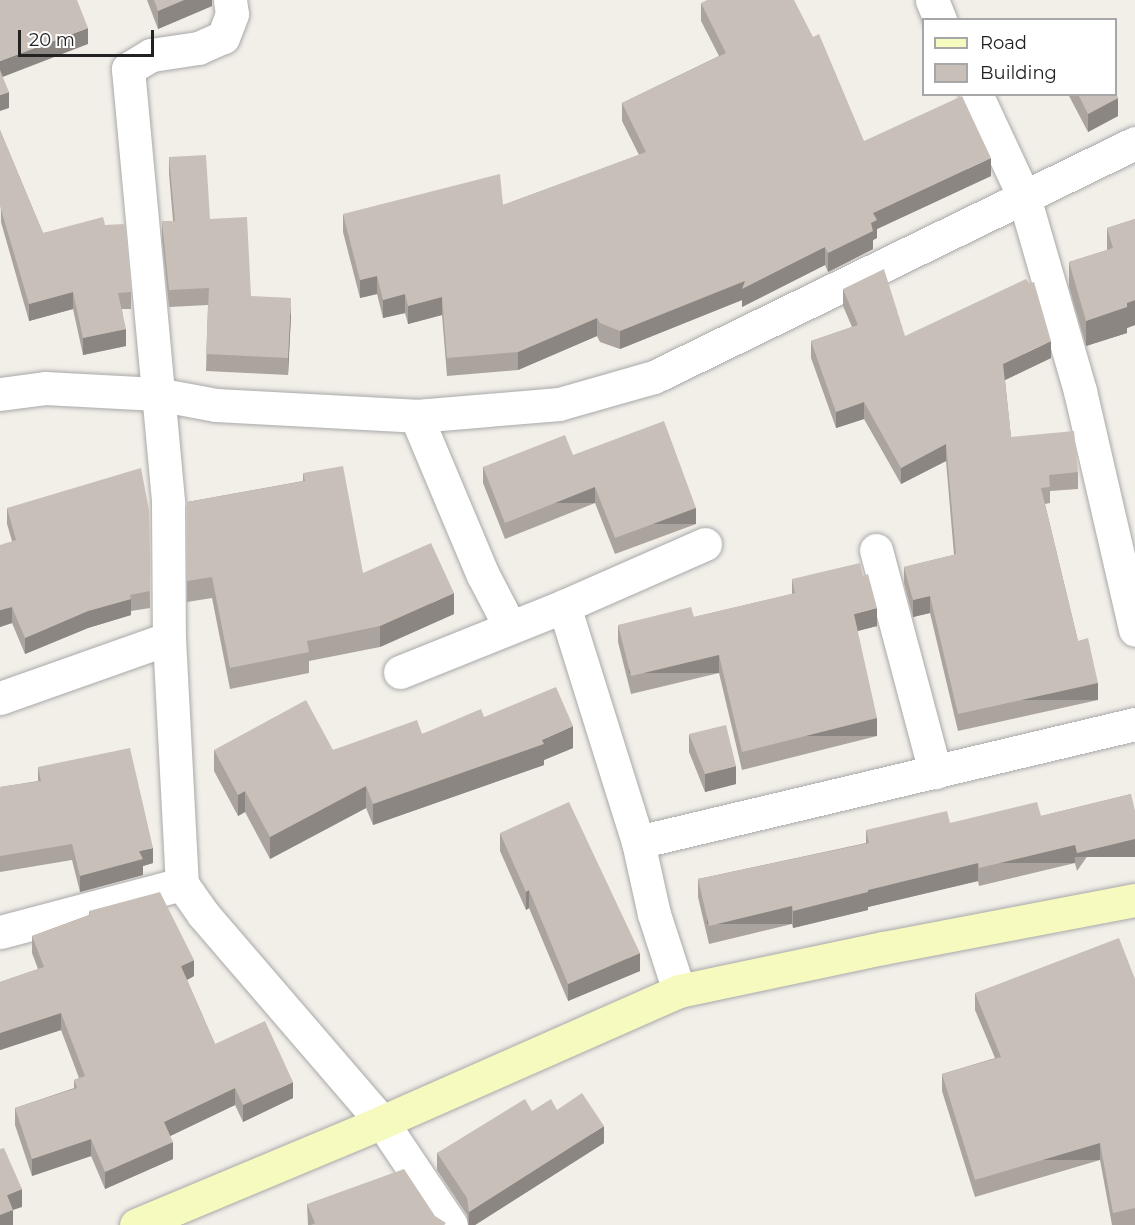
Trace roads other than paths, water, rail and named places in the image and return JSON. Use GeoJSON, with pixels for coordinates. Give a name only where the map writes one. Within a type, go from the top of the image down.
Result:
{"type":"FeatureCollection","features":[{"type":"Feature","properties":{"kind":"street"},"geometry":{"type":"LineString","coordinates":[[230,0],[232,14],[223,37],[198,48],[151,55],[128,69],[168,504],[169,638],[182,884],[203,914],[382,1122],[451,1225]]}},
{"type":"Feature","properties":{"kind":"street"},"geometry":{"type":"LineString","coordinates":[[932,0],[939,18]]}},
{"type":"Feature","properties":{"kind":"street"},"geometry":{"type":"LineString","coordinates":[[976,96],[1024,197],[1080,391],[1135,630]]}},
{"type":"Feature","properties":{"kind":"street"},"geometry":{"type":"LineString","coordinates":[[0,394],[45,388],[157,394],[216,405],[416,416],[559,404],[654,377],[1135,143]]}},
{"type":"Feature","properties":{"kind":"street"},"geometry":{"type":"LineString","coordinates":[[416,416],[483,575],[510,627]]}},
{"type":"Feature","properties":{"kind":"street"},"geometry":{"type":"LineString","coordinates":[[400,672],[564,606],[705,544]]}},
{"type":"Feature","properties":{"kind":"street"},"geometry":{"type":"LineString","coordinates":[[876,550],[935,772]]}},
{"type":"Feature","properties":{"kind":"street"},"geometry":{"type":"LineString","coordinates":[[564,606],[638,842],[654,914],[679,992]]}},
{"type":"Feature","properties":{"kind":"street"},"geometry":{"type":"LineString","coordinates":[[0,698],[169,638]]}},
{"type":"Feature","properties":{"kind":"street"},"geometry":{"type":"LineString","coordinates":[[638,842],[1135,724]]}},
{"type":"Feature","properties":{"kind":"street"},"geometry":{"type":"LineString","coordinates":[[0,932],[182,884]]}},
{"type":"Feature","properties":{"kind":"street"},"geometry":{"type":"LineString","coordinates":[[136,1225],[382,1122],[679,992],[882,948],[1135,900]]}}]}
